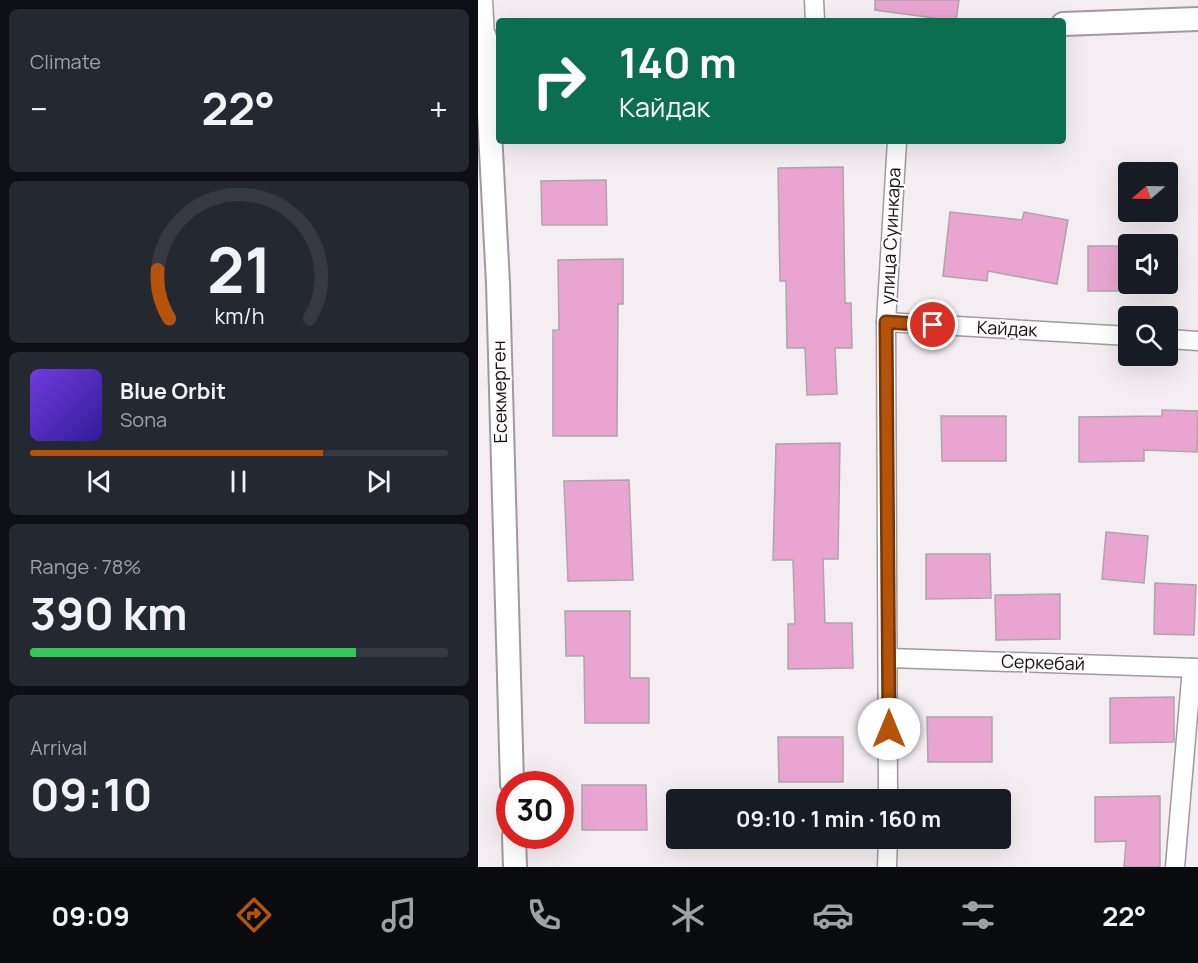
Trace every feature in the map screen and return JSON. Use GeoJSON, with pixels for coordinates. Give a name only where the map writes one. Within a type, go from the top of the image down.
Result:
{"type":"FeatureCollection","features":[{"type":"Feature","properties":{"kind":"street","name":"Eсекмерген"},"geometry":{"type":"LineString","coordinates":[[483,0],[487,37],[498,283],[512,771]]}},
{"type":"Feature","properties":{"kind":"street"},"geometry":{"type":"LineString","coordinates":[[814,0],[814,18]]}},
{"type":"Feature","properties":{"kind":"street"},"geometry":{"type":"LineString","coordinates":[[1066,24],[1198,19]]}},
{"type":"Feature","properties":{"kind":"street","name":"улица Суинкара"},"geometry":{"type":"LineString","coordinates":[[888,789],[886,322],[897,144]]}},
{"type":"Feature","properties":{"kind":"street","name":"Кайдак"},"geometry":{"type":"LineString","coordinates":[[886,322],[1118,335]]}},
{"type":"Feature","properties":{"kind":"street"},"geometry":{"type":"LineString","coordinates":[[1178,340],[1198,341]]}},
{"type":"Feature","properties":{"kind":"street","name":"Серкебай"},"geometry":{"type":"LineString","coordinates":[[889,658],[1195,668]]}},
{"type":"Feature","properties":{"kind":"street"},"geometry":{"type":"LineString","coordinates":[[1175,867],[1195,668]]}},
{"type":"Feature","properties":{"kind":"street"},"geometry":{"type":"LineString","coordinates":[[514,849],[515,867]]}},
{"type":"Feature","properties":{"kind":"street"},"geometry":{"type":"LineString","coordinates":[[887,867],[888,849]]}},
{"type":"Feature","properties":{"kind":"building"},"geometry":{"type":"Polygon","coordinates":[[[875,0],[959,0],[956,18],[934,18],[875,10],[875,0]]]}},
{"type":"Feature","properties":{"kind":"building"},"geometry":{"type":"Polygon","coordinates":[[[843,167],[845,303],[851,303],[852,348],[835,348],[837,394],[807,395],[805,348],[787,348],[786,281],[780,281],[778,168],[843,167]]]}},
{"type":"Feature","properties":{"kind":"building"},"geometry":{"type":"Polygon","coordinates":[[[606,180],[607,225],[542,225],[541,181],[606,180]]]}},
{"type":"Feature","properties":{"kind":"building"},"geometry":{"type":"Polygon","coordinates":[[[950,212],[1022,220],[1024,212],[1068,220],[1057,284],[988,271],[987,281],[943,276],[950,212]]]}},
{"type":"Feature","properties":{"kind":"building"},"geometry":{"type":"Polygon","coordinates":[[[1088,246],[1118,246],[1118,291],[1088,291],[1088,246]]]}},
{"type":"Feature","properties":{"kind":"building"},"geometry":{"type":"Polygon","coordinates":[[[623,259],[623,304],[618,304],[617,436],[553,436],[553,330],[559,330],[558,260],[623,259]]]}},
{"type":"Feature","properties":{"kind":"building"},"geometry":{"type":"Polygon","coordinates":[[[1162,410],[1198,411],[1197,452],[1144,450],[1144,461],[1079,462],[1079,417],[1162,416],[1162,410]]]}},
{"type":"Feature","properties":{"kind":"building"},"geometry":{"type":"Polygon","coordinates":[[[941,416],[1006,416],[1006,461],[942,461],[941,416]]]}},
{"type":"Feature","properties":{"kind":"building"},"geometry":{"type":"Polygon","coordinates":[[[840,443],[838,559],[823,559],[825,623],[852,623],[853,668],[788,669],[788,624],[795,624],[793,560],[773,560],[776,444],[840,443]]]}},
{"type":"Feature","properties":{"kind":"building"},"geometry":{"type":"Polygon","coordinates":[[[629,480],[633,580],[568,581],[564,481],[629,480]]]}},
{"type":"Feature","properties":{"kind":"building"},"geometry":{"type":"Polygon","coordinates":[[[1106,532],[1148,536],[1144,583],[1102,579],[1106,532]]]}},
{"type":"Feature","properties":{"kind":"building"},"geometry":{"type":"Polygon","coordinates":[[[926,554],[990,554],[991,598],[926,599],[926,554]]]}},
{"type":"Feature","properties":{"kind":"building"},"geometry":{"type":"Polygon","coordinates":[[[1155,583],[1196,585],[1194,635],[1154,634],[1155,583]]]}},
{"type":"Feature","properties":{"kind":"building"},"geometry":{"type":"Polygon","coordinates":[[[1060,594],[1060,639],[996,640],[995,595],[1060,594]]]}},
{"type":"Feature","properties":{"kind":"building"},"geometry":{"type":"Polygon","coordinates":[[[565,611],[630,611],[630,678],[649,678],[649,723],[585,723],[584,656],[566,656],[565,611]]]}},
{"type":"Feature","properties":{"kind":"building"},"geometry":{"type":"Polygon","coordinates":[[[1174,697],[1174,742],[1110,743],[1110,698],[1174,697]]]}},
{"type":"Feature","properties":{"kind":"building"},"geometry":{"type":"Polygon","coordinates":[[[927,717],[992,717],[992,762],[928,762],[927,717]]]}},
{"type":"Feature","properties":{"kind":"building"},"geometry":{"type":"Polygon","coordinates":[[[778,737],[843,737],[843,782],[779,782],[778,737]]]}},
{"type":"Feature","properties":{"kind":"building"},"geometry":{"type":"Polygon","coordinates":[[[582,785],[646,785],[647,830],[582,830],[582,785]]]}},
{"type":"Feature","properties":{"kind":"building"},"geometry":{"type":"Polygon","coordinates":[[[1160,796],[1160,867],[1124,867],[1126,841],[1095,842],[1095,797],[1160,796]]]}},
{"type":"Feature","properties":{"kind":"route"},"geometry":{"type":"LineString","coordinates":[[889,729],[886,322],[933,325]]}}]}
